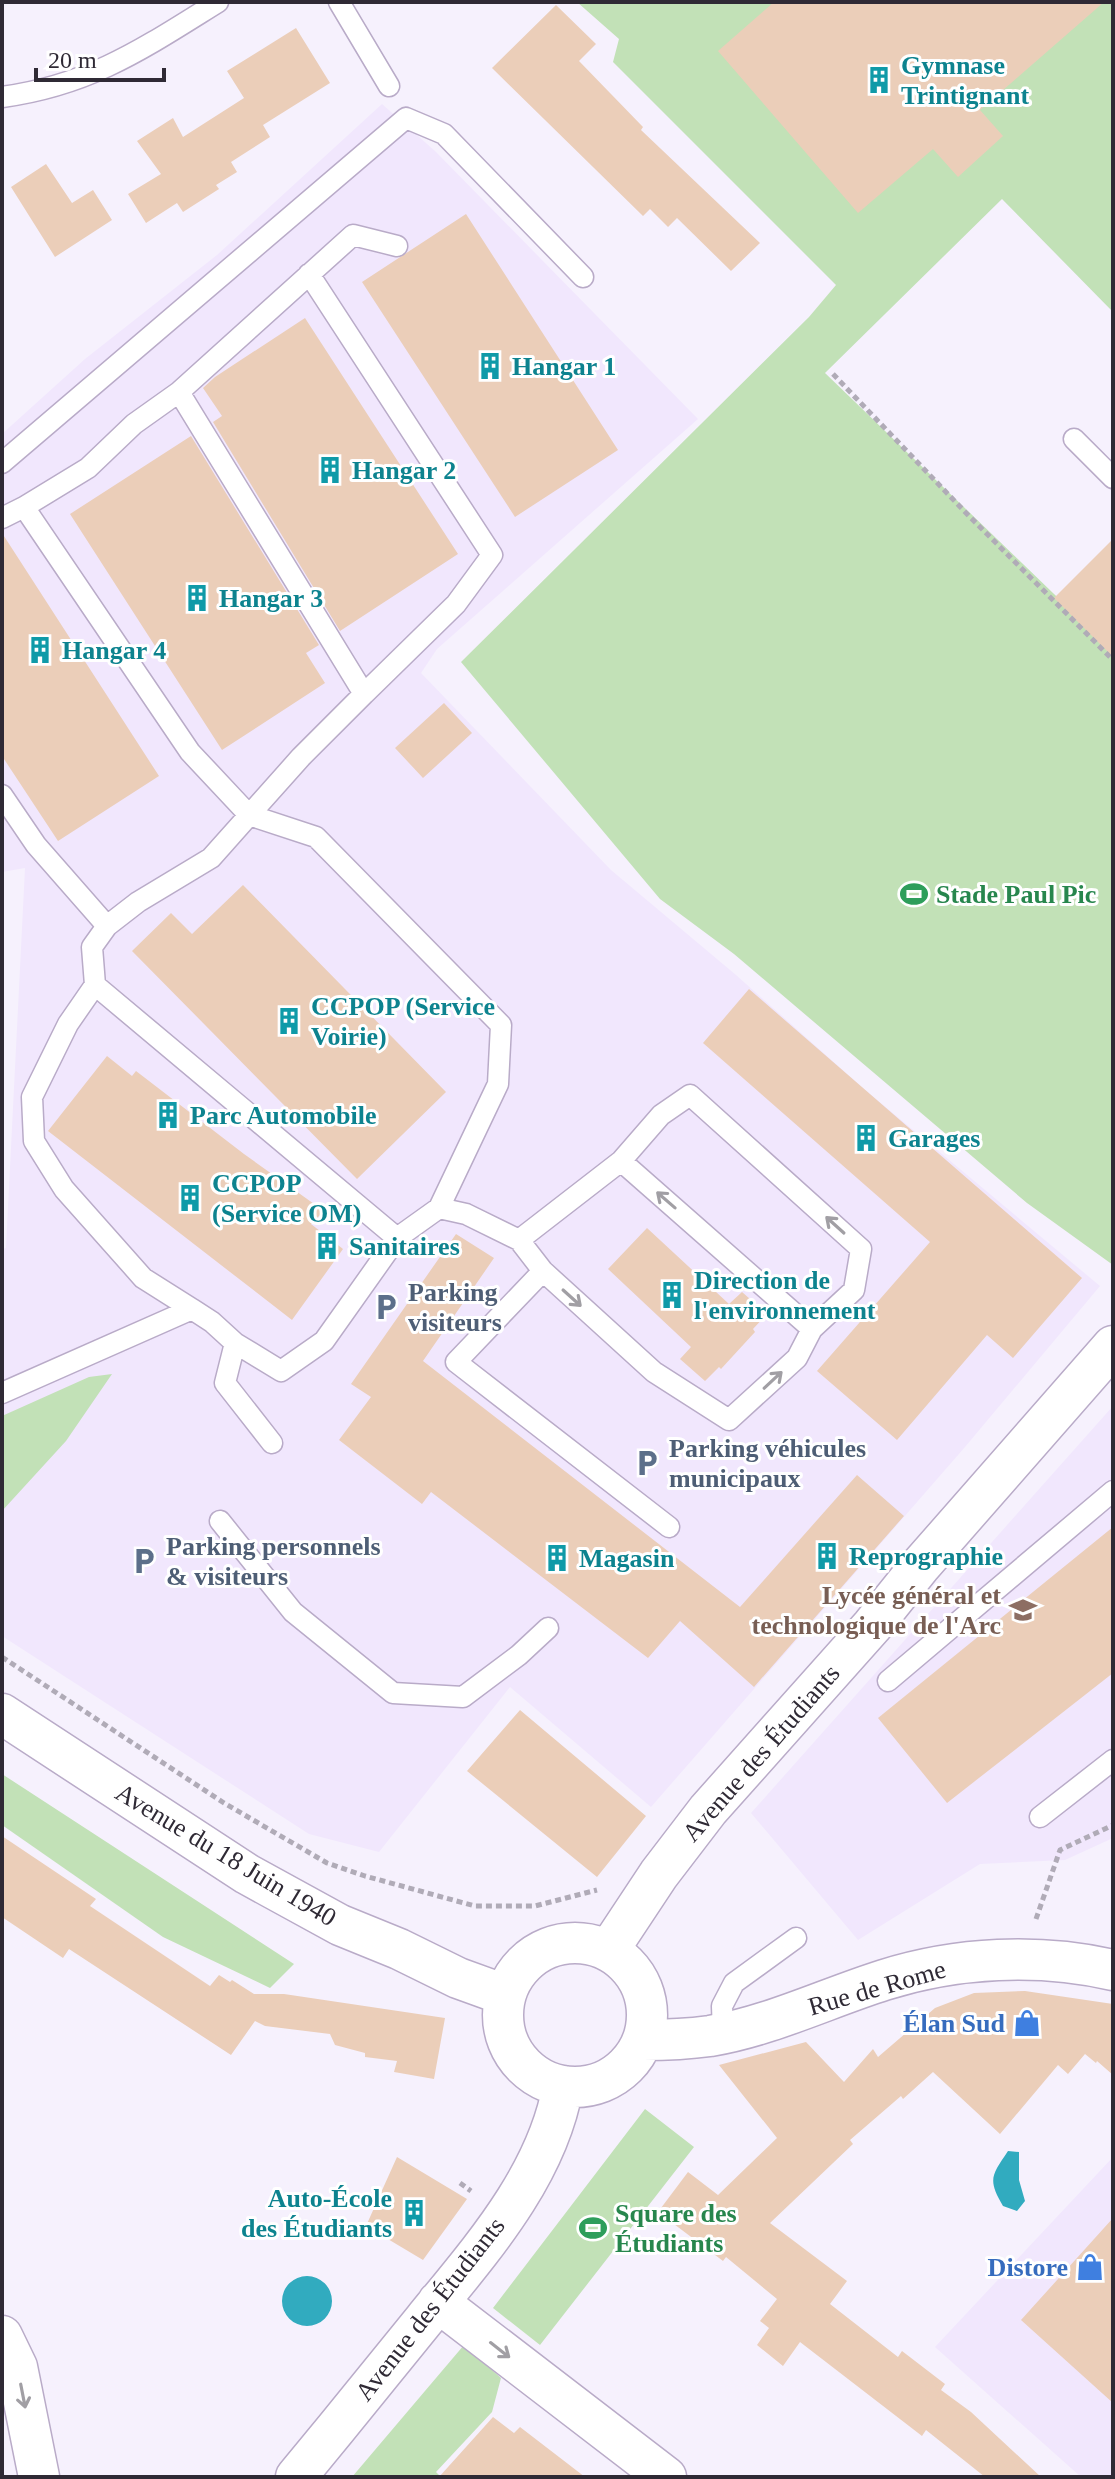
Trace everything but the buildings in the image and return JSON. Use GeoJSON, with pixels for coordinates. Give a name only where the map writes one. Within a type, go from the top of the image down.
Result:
{"type":"FeatureCollection","features":[{"type":"Feature","properties":{"kind":"street","name":"Avenue des Étudiants"},"geometry":{"type":"LineString","coordinates":[[608,1951],[659,1874],[708,1810],[872,1626],[921,1565],[1113,1346]]}},
{"type":"Feature","properties":{"kind":"street","name":"Avenue du 18 Juin 1940"},"geometry":{"type":"LineString","coordinates":[[2,1714],[247,1874],[340,1925],[458,1978],[505,1995]]}},
{"type":"Feature","properties":{"kind":"street"},"geometry":{"type":"LineString","coordinates":[[566,1943],[588,1944],[608,1951],[627,1965],[639,1981],[647,2021],[643,2040],[630,2062],[611,2078],[587,2087],[543,2081],[513,2054],[505,2035],[502,2015],[505,1995],[521,1968],[546,1948],[566,1943]]}},
{"type":"Feature","properties":{"kind":"street","name":"Rue de Rome"},"geometry":{"type":"LineString","coordinates":[[643,2040],[712,2036],[886,1980],[939,1967],[1036,1958],[1113,1970]]}},
{"type":"Feature","properties":{"kind":"street","name":"Avenue des Étudiants"},"geometry":{"type":"LineString","coordinates":[[296,2477],[488,2241],[545,2146],[563,2086]]}},
{"type":"Feature","properties":{"kind":"street"},"geometry":{"type":"LineString","coordinates":[[438,2302],[666,2477]]}},
{"type":"Feature","properties":{"kind":"street"},"geometry":{"type":"LineString","coordinates":[[2,2336],[17,2367],[39,2477]]}},
{"type":"Feature","properties":{"kind":"lane"},"geometry":{"type":"LineString","coordinates":[[2,97],[21,95],[101,72],[142,51],[218,2]]}},
{"type":"Feature","properties":{"kind":"lane"},"geometry":{"type":"LineString","coordinates":[[339,2],[389,86]]}},
{"type":"Feature","properties":{"kind":"lane"},"geometry":{"type":"LineString","coordinates":[[2,463],[406,118],[444,134],[583,277]]}},
{"type":"Feature","properties":{"kind":"lane"},"geometry":{"type":"LineString","coordinates":[[2,518],[88,468],[134,424],[179,392],[353,235],[397,246]]}},
{"type":"Feature","properties":{"kind":"lane"},"geometry":{"type":"LineString","coordinates":[[24,507],[190,752],[249,815],[316,837],[501,1025],[498,1084],[439,1208],[397,1238],[324,1341],[281,1371],[235,1343],[212,1322],[143,1278],[64,1189],[34,1141],[32,1097],[68,1024],[95,985],[92,947],[107,926],[138,902],[211,858],[249,815],[301,757],[456,604],[492,555],[309,274]]}},
{"type":"Feature","properties":{"kind":"lane"},"geometry":{"type":"LineString","coordinates":[[179,392],[364,694]]}},
{"type":"Feature","properties":{"kind":"lane"},"geometry":{"type":"LineString","coordinates":[[1074,439],[1113,478]]}},
{"type":"Feature","properties":{"kind":"lane"},"geometry":{"type":"LineString","coordinates":[[2,795],[36,845],[107,926]]}},
{"type":"Feature","properties":{"kind":"lane"},"geometry":{"type":"LineString","coordinates":[[95,985],[397,1238]]}},
{"type":"Feature","properties":{"kind":"lane"},"geometry":{"type":"LineString","coordinates":[[439,1208],[466,1214],[519,1240],[543,1271],[654,1372],[729,1420],[797,1358],[812,1329],[854,1290],[861,1249],[690,1095],[661,1115],[621,1161],[519,1240]]}},
{"type":"Feature","properties":{"kind":"lane"},"geometry":{"type":"LineString","coordinates":[[621,1161],[812,1329]]}},
{"type":"Feature","properties":{"kind":"lane"},"geometry":{"type":"LineString","coordinates":[[543,1271],[456,1362],[669,1527]]}},
{"type":"Feature","properties":{"kind":"lane"},"geometry":{"type":"LineString","coordinates":[[2,1393],[192,1309]]}},
{"type":"Feature","properties":{"kind":"lane"},"geometry":{"type":"LineString","coordinates":[[235,1343],[225,1383],[272,1443]]}},
{"type":"Feature","properties":{"kind":"lane"},"geometry":{"type":"LineString","coordinates":[[888,1681],[1113,1491]]}},
{"type":"Feature","properties":{"kind":"lane"},"geometry":{"type":"LineString","coordinates":[[220,1521],[293,1612],[393,1693],[463,1697],[519,1655],[548,1628]]}},
{"type":"Feature","properties":{"kind":"lane"},"geometry":{"type":"LineString","coordinates":[[1040,1817],[1113,1760]]}},
{"type":"Feature","properties":{"kind":"lane"},"geometry":{"type":"LineString","coordinates":[[723,2032],[722,2006],[734,1983],[796,1938]]}},
{"type":"Feature","properties":{"kind":"path"},"geometry":{"type":"LineString","coordinates":[[833,374],[1113,660]]}},
{"type":"Feature","properties":{"kind":"path"},"geometry":{"type":"LineString","coordinates":[[2,1657],[224,1803],[327,1863],[475,1906],[535,1906],[607,1887]]}},
{"type":"Feature","properties":{"kind":"path"},"geometry":{"type":"LineString","coordinates":[[1034,1927],[1060,1850],[1113,1825]]}},
{"type":"Feature","properties":{"kind":"shaded area"},"geometry":{"type":"Polygon","coordinates":[[[382,104],[436,152],[698,419],[437,649],[421,673],[611,870],[736,975],[864,1089],[1100,1286],[965,1447],[651,1807],[510,1687],[379,1852],[309,1834],[2,1636],[2,1249],[6,1248],[25,868],[2,872],[2,434],[85,359],[217,255],[382,104]]]}},
{"type":"Feature","properties":{"kind":"shaded area","name":"Lycée général et technologique de l'Arc"},"geometry":{"type":"Polygon","coordinates":[[[1113,1406],[1113,1838],[1065,1860],[980,1864],[858,1940],[751,1813],[1113,1406]]]}},
{"type":"Feature","properties":{"kind":"shaded area"},"geometry":{"type":"Polygon","coordinates":[[[1113,2157],[1113,2477],[1081,2477],[935,2347],[1113,2157]]]}},
{"type":"Feature","properties":{"kind":"green space","name":"Stade Paul Pic"},"geometry":{"type":"Polygon","coordinates":[[[577,2],[1113,2],[1113,312],[1002,199],[825,373],[1113,651],[1113,1265],[1027,1203],[734,954],[660,899],[461,662],[809,317],[836,285],[613,62],[619,39],[577,2]]]}},
{"type":"Feature","properties":{"kind":"green space"},"geometry":{"type":"Polygon","coordinates":[[[112,1374],[66,1441],[2,1511],[2,1416],[89,1377],[112,1374]]]}},
{"type":"Feature","properties":{"kind":"green space"},"geometry":{"type":"Polygon","coordinates":[[[2,1774],[294,1964],[270,1988],[163,1937],[2,1825],[2,1774]]]}},
{"type":"Feature","properties":{"kind":"green space","name":"Square des Étudiants"},"geometry":{"type":"Polygon","coordinates":[[[645,2109],[694,2147],[540,2345],[493,2308],[645,2109]]]}},
{"type":"Feature","properties":{"kind":"green space"},"geometry":{"type":"Polygon","coordinates":[[[464,2345],[501,2378],[492,2412],[436,2472],[441,2477],[352,2477],[464,2345]]]}},
{"type":"Feature","properties":{"kind":"water"},"geometry":{"type":"Polygon","coordinates":[[[1008,2151],[1019,2152],[1019,2180],[1025,2201],[1017,2211],[1003,2206],[993,2183],[995,2172],[1008,2151]]]}},
{"type":"Feature","properties":{"kind":"water"},"geometry":{"type":"Polygon","coordinates":[[[307,2276],[325,2283],[332,2301],[325,2319],[307,2326],[289,2319],[282,2301],[289,2283],[307,2276]]]}},
{"type":"Feature","properties":{"kind":"place","name":"Gymnase Trintignant"},"geometry":{"type":"Point","coordinates":[879,80]}},
{"type":"Feature","properties":{"kind":"place","name":"Hangar 1"},"geometry":{"type":"Point","coordinates":[490,366]}},
{"type":"Feature","properties":{"kind":"place","name":"Hangar 2"},"geometry":{"type":"Point","coordinates":[330,470]}},
{"type":"Feature","properties":{"kind":"place","name":"Hangar 3"},"geometry":{"type":"Point","coordinates":[197,598]}},
{"type":"Feature","properties":{"kind":"place","name":"Hangar 4"},"geometry":{"type":"Point","coordinates":[40,650]}},
{"type":"Feature","properties":{"kind":"place","name":"Stade Paul Pic"},"geometry":{"type":"Point","coordinates":[914,894]}},
{"type":"Feature","properties":{"kind":"place","name":"CCPOP (Service Voirie)"},"geometry":{"type":"Point","coordinates":[289,1021]}},
{"type":"Feature","properties":{"kind":"place","name":"Parc Automobile"},"geometry":{"type":"Point","coordinates":[168,1115]}},
{"type":"Feature","properties":{"kind":"place","name":"Garages"},"geometry":{"type":"Point","coordinates":[866,1138]}},
{"type":"Feature","properties":{"kind":"place","name":"CCPOP (Service OM)"},"geometry":{"type":"Point","coordinates":[190,1198]}},
{"type":"Feature","properties":{"kind":"place","name":"Sanitaires"},"geometry":{"type":"Point","coordinates":[327,1246]}},
{"type":"Feature","properties":{"kind":"place","name":"Direction de l'environnement"},"geometry":{"type":"Point","coordinates":[672,1295]}},
{"type":"Feature","properties":{"kind":"place","name":"Parking visiteurs"},"geometry":{"type":"Point","coordinates":[386,1307]}},
{"type":"Feature","properties":{"kind":"place","name":"Parking véhicules municipaux"},"geometry":{"type":"Point","coordinates":[647,1463]}},
{"type":"Feature","properties":{"kind":"place","name":"Reprographie"},"geometry":{"type":"Point","coordinates":[827,1556]}},
{"type":"Feature","properties":{"kind":"place","name":"Magasin"},"geometry":{"type":"Point","coordinates":[557,1558]}},
{"type":"Feature","properties":{"kind":"place","name":"Parking personnels & visiteurs"},"geometry":{"type":"Point","coordinates":[144,1561]}},
{"type":"Feature","properties":{"kind":"place","name":"Lycée général et technologique de l'Arc"},"geometry":{"type":"Point","coordinates":[1023,1610]}},
{"type":"Feature","properties":{"kind":"place","name":"Élan Sud"},"geometry":{"type":"Point","coordinates":[1027,2023]}},
{"type":"Feature","properties":{"kind":"place","name":"Auto-École des Étudiants"},"geometry":{"type":"Point","coordinates":[414,2213]}},
{"type":"Feature","properties":{"kind":"place","name":"Square des Étudiants"},"geometry":{"type":"Point","coordinates":[593,2228]}},
{"type":"Feature","properties":{"kind":"place","name":"Distore"},"geometry":{"type":"Point","coordinates":[1090,2267]}}]}
